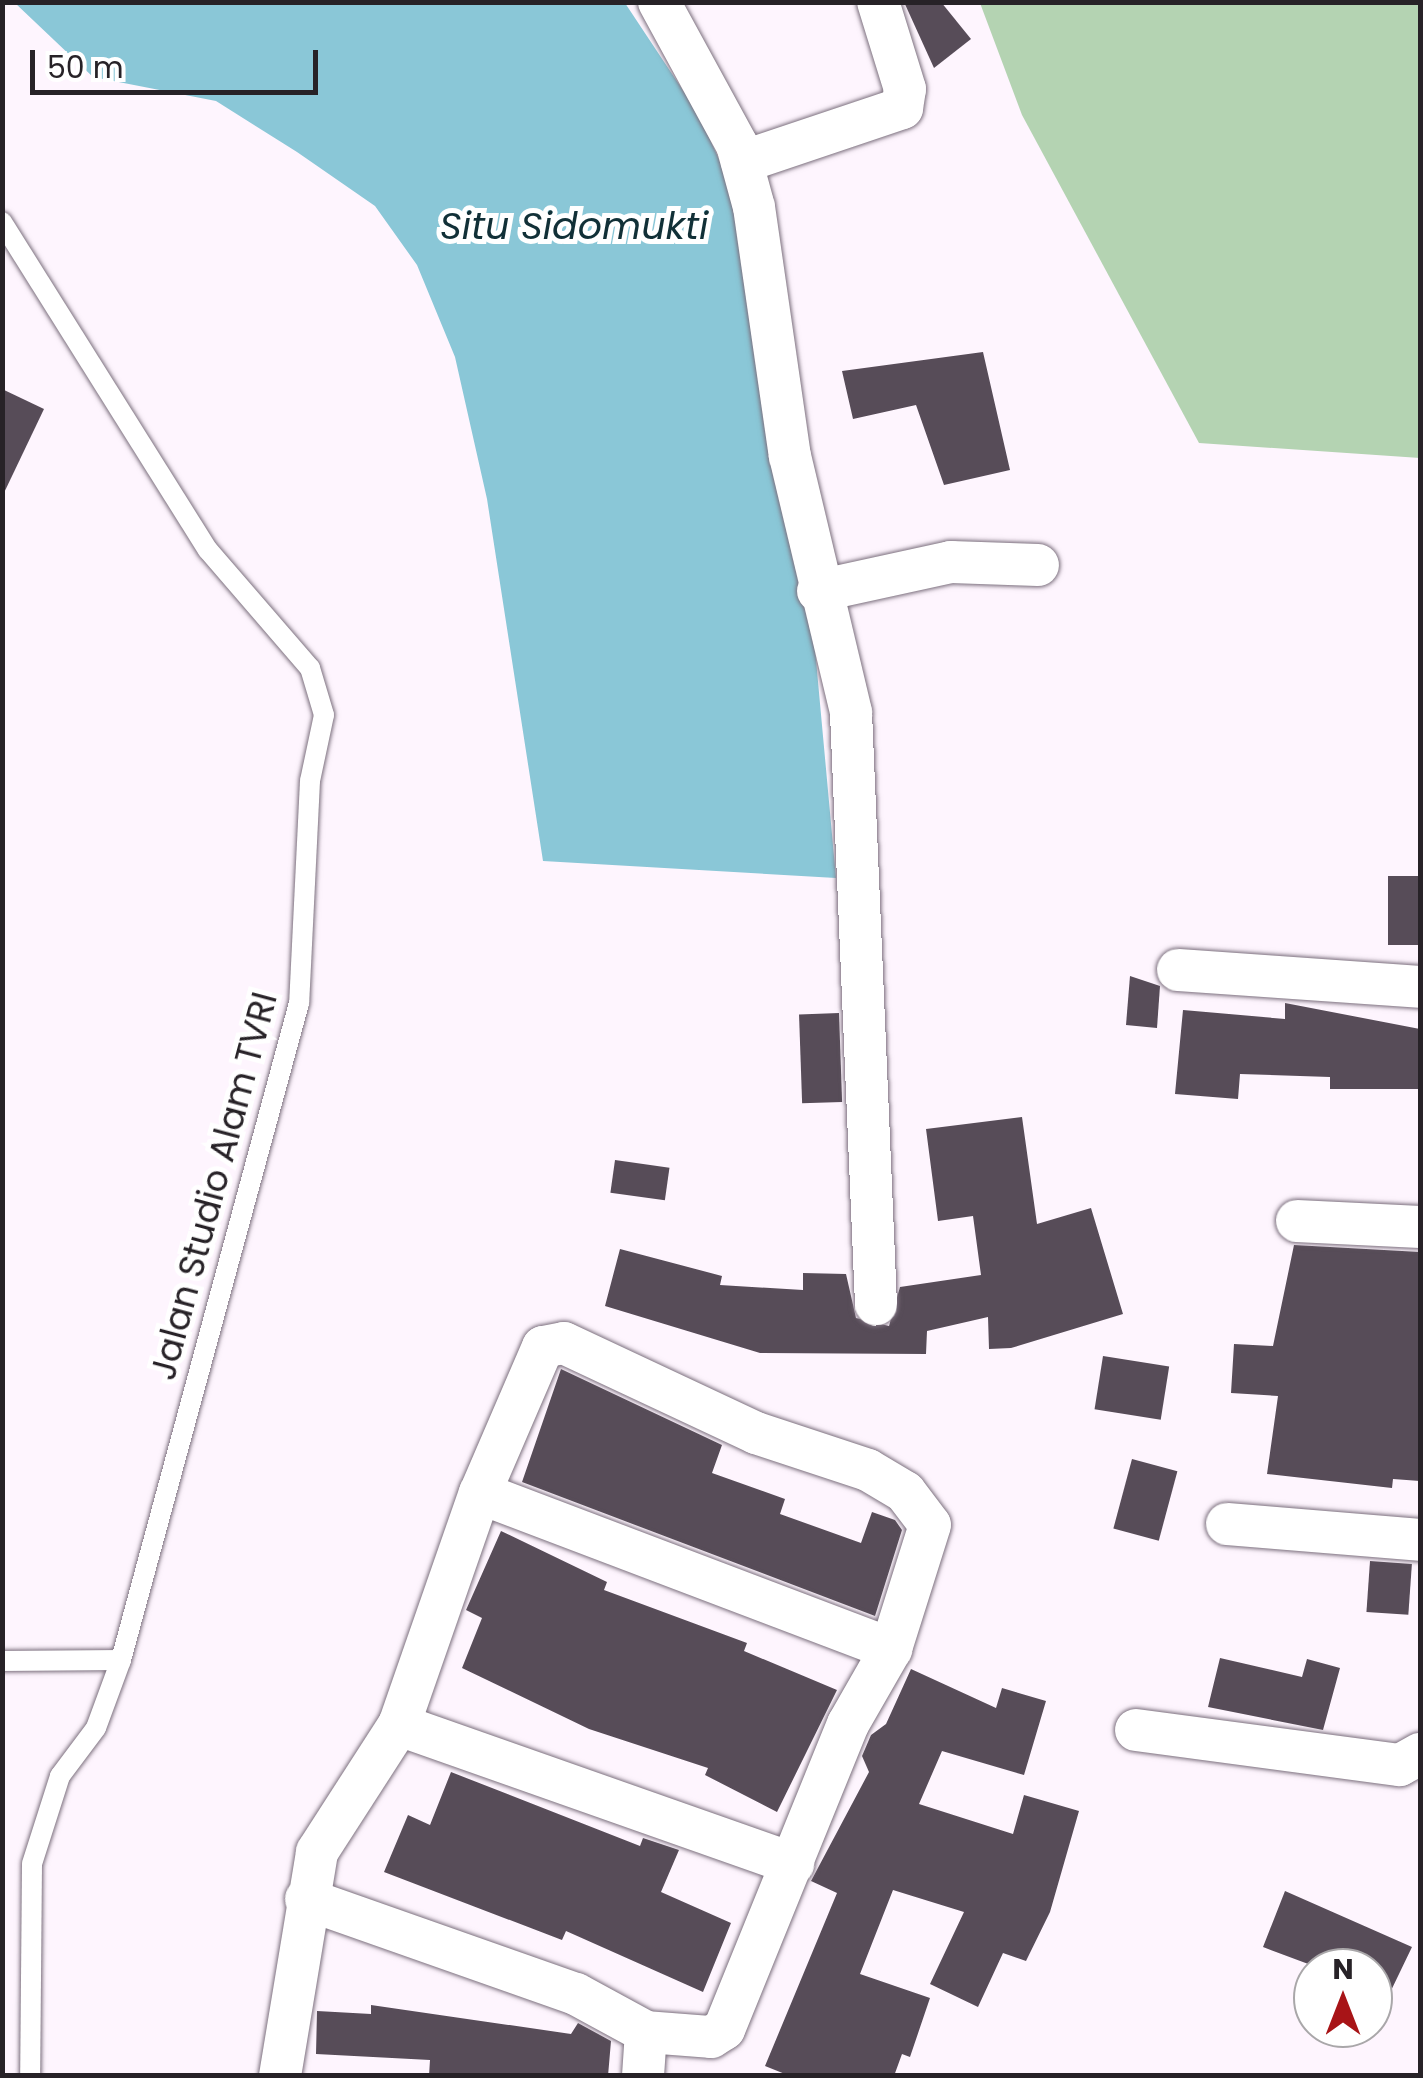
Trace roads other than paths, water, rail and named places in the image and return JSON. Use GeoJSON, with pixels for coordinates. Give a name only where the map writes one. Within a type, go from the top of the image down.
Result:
{"type":"FeatureCollection","features":[{"type":"Feature","properties":{"kind":"street"},"geometry":{"type":"LineString","coordinates":[[659,2],[742,162],[818,592],[851,713],[876,1304]]}},
{"type":"Feature","properties":{"kind":"street"},"geometry":{"type":"LineString","coordinates":[[742,162],[902,108],[905,89],[878,2]]}},
{"type":"Feature","properties":{"kind":"street"},"geometry":{"type":"LineString","coordinates":[[818,592],[951,562],[1038,565]]}},
{"type":"Feature","properties":{"kind":"street"},"geometry":{"type":"LineString","coordinates":[[1178,970],[1420,987]]}},
{"type":"Feature","properties":{"kind":"street"},"geometry":{"type":"LineString","coordinates":[[1297,1221],[1420,1227]]}},
{"type":"Feature","properties":{"kind":"street"},"geometry":{"type":"LineString","coordinates":[[280,2076],[306,1899],[318,1852],[399,1725],[480,1494],[544,1348],[564,1343],[756,1433],[868,1470],[914,1500],[930,1540],[892,1649],[848,1724],[724,2028],[711,2037],[646,2032],[576,1994],[306,1899]]}},
{"type":"Feature","properties":{"kind":"street"},"geometry":{"type":"LineString","coordinates":[[480,1494],[892,1649]]}},
{"type":"Feature","properties":{"kind":"street"},"geometry":{"type":"LineString","coordinates":[[1227,1524],[1420,1540]]}},
{"type":"Feature","properties":{"kind":"street"},"geometry":{"type":"LineString","coordinates":[[399,1725],[793,1864]]}},
{"type":"Feature","properties":{"kind":"street"},"geometry":{"type":"LineString","coordinates":[[1136,1730],[1400,1764],[1420,1754]]}},
{"type":"Feature","properties":{"kind":"street"},"geometry":{"type":"LineString","coordinates":[[643,2076],[646,2032]]}},
{"type":"Feature","properties":{"kind":"lane","name":"Jalan Studio Alam TVRI"},"geometry":{"type":"LineString","coordinates":[[2,222],[208,550],[310,668],[324,715],[310,781],[299,1003],[120,1660],[96,1728],[60,1776],[32,1864],[30,2076]]}},
{"type":"Feature","properties":{"kind":"lane"},"geometry":{"type":"LineString","coordinates":[[2,1662],[120,1660]]}},
{"type":"Feature","properties":{"kind":"water","name":"Situ Sidomukti"},"geometry":{"type":"Polygon","coordinates":[[[15,3],[625,3],[698,113],[731,186],[814,638],[836,878],[543,861],[487,499],[455,357],[417,265],[375,206],[297,152],[216,101],[93,77],[15,3]]]}}]}
